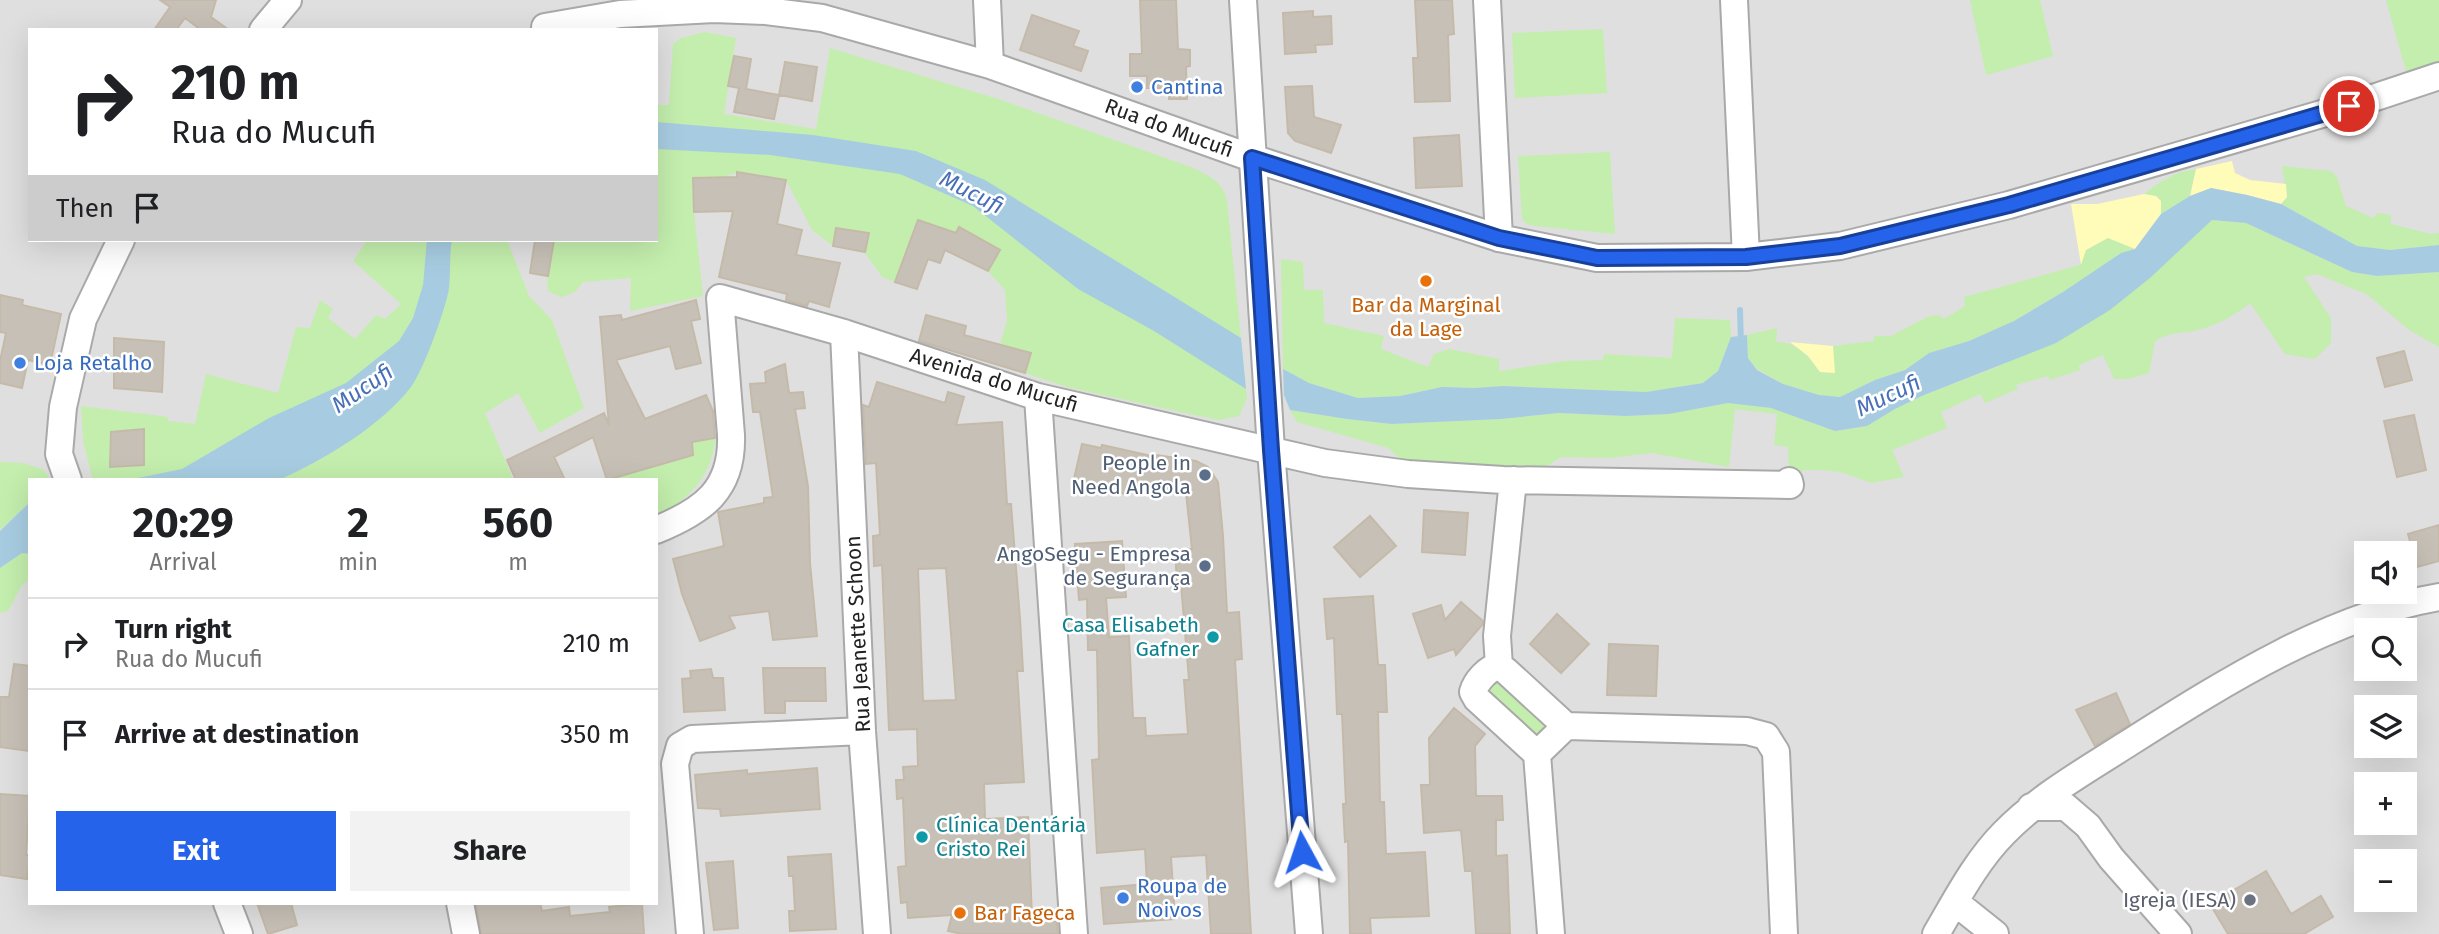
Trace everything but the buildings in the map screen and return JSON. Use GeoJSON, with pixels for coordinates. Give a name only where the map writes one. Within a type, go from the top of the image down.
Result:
{"type":"FeatureCollection","features":[{"type":"Feature","properties":{"kind":"street"},"geometry":{"type":"LineString","coordinates":[[265,28],[288,0]]}},
{"type":"Feature","properties":{"kind":"street"},"geometry":{"type":"LineString","coordinates":[[987,0],[990,65]]}},
{"type":"Feature","properties":{"kind":"street"},"geometry":{"type":"LineString","coordinates":[[1242,0],[1271,450],[1309,934]]}},
{"type":"Feature","properties":{"kind":"street"},"geometry":{"type":"LineString","coordinates":[[1487,0],[1499,238]]}},
{"type":"Feature","properties":{"kind":"street"},"geometry":{"type":"LineString","coordinates":[[1742,2],[1746,257]]}},
{"type":"Feature","properties":{"kind":"street","name":"Rua do Mucufi"},"geometry":{"type":"LineString","coordinates":[[545,27],[581,19],[666,10],[765,11],[822,18],[990,65],[1252,158],[1499,238],[1597,258],[1746,257],[1840,246],[2009,205],[2349,106],[2439,76]]}},
{"type":"Feature","properties":{"kind":"street"},"geometry":{"type":"LineString","coordinates":[[67,478],[59,454],[63,407],[83,319],[120,242]]}},
{"type":"Feature","properties":{"kind":"street","name":"Avenida do Mucufi"},"geometry":{"type":"LineString","coordinates":[[658,529],[703,506],[718,492],[727,472],[732,452],[720,298],[844,333],[1038,397],[1325,463],[1408,474],[1513,480],[1790,485],[1789,481]]}},
{"type":"Feature","properties":{"kind":"street","name":"Rua Jeanette Schoon"},"geometry":{"type":"LineString","coordinates":[[844,333],[862,731],[877,934]]}},
{"type":"Feature","properties":{"kind":"street"},"geometry":{"type":"LineString","coordinates":[[1038,397],[1074,934]]}},
{"type":"Feature","properties":{"kind":"street"},"geometry":{"type":"LineString","coordinates":[[1513,480],[1497,636],[1499,666],[1566,726],[1747,731],[1766,736],[1776,752],[1784,934]]}},
{"type":"Feature","properties":{"kind":"street"},"geometry":{"type":"LineString","coordinates":[[1936,934],[1979,864],[2002,834],[2031,807],[2210,691],[2311,639],[2406,603],[2439,597]]}},
{"type":"Feature","properties":{"kind":"street"},"geometry":{"type":"LineString","coordinates":[[1499,666],[1492,667],[1475,685],[1473,692],[1537,754],[1551,934]]}},
{"type":"Feature","properties":{"kind":"street"},"geometry":{"type":"LineString","coordinates":[[1537,754],[1566,726]]}},
{"type":"Feature","properties":{"kind":"street"},"geometry":{"type":"LineString","coordinates":[[690,934],[675,764],[680,746],[692,739],[862,731]]}},
{"type":"Feature","properties":{"kind":"street"},"geometry":{"type":"LineString","coordinates":[[2031,807],[2066,807],[2088,826],[2118,866],[2178,934]]}},
{"type":"Feature","properties":{"kind":"street"},"geometry":{"type":"LineString","coordinates":[[1955,902],[1995,934]]}},
{"type":"Feature","properties":{"kind":"street"},"geometry":{"type":"LineString","coordinates":[[228,905],[239,934]]}},
{"type":"Feature","properties":{"kind":"street"},"geometry":{"type":"LineString","coordinates":[[460,905],[466,934]]}},
{"type":"Feature","properties":{"kind":"shaded area"},"geometry":{"type":"Polygon","coordinates":[[[0,0],[2439,0],[2439,934],[0,934],[0,0]]]}},
{"type":"Feature","properties":{"kind":"green space"},"geometry":{"type":"Polygon","coordinates":[[[1970,0],[2040,0],[2053,56],[1986,75],[1970,0]]]}},
{"type":"Feature","properties":{"kind":"green space"},"geometry":{"type":"Polygon","coordinates":[[[2386,0],[2439,0],[2439,65],[2407,75],[2386,0]]]}},
{"type":"Feature","properties":{"kind":"green space"},"geometry":{"type":"Polygon","coordinates":[[[1603,29],[1607,93],[1515,98],[1512,33],[1603,29]]]}},
{"type":"Feature","properties":{"kind":"green space"},"geometry":{"type":"Polygon","coordinates":[[[705,32],[736,38],[724,114],[816,129],[830,48],[998,99],[1204,173],[1222,189],[1227,201],[1247,398],[1239,416],[1219,420],[1067,387],[1025,373],[1030,353],[1000,345],[1007,320],[1005,290],[988,271],[1000,250],[960,228],[945,250],[941,228],[918,220],[895,282],[882,277],[865,253],[868,233],[836,228],[833,246],[812,230],[786,180],[764,175],[738,173],[725,177],[694,212],[703,296],[630,311],[631,278],[583,282],[575,292],[562,297],[548,291],[547,280],[554,242],[658,242],[658,105],[669,105],[673,44],[681,38],[705,32]]]}},
{"type":"Feature","properties":{"kind":"green space"},"geometry":{"type":"Polygon","coordinates":[[[1610,152],[1615,234],[1535,226],[1522,219],[1518,156],[1610,152]]]}},
{"type":"Feature","properties":{"kind":"green space"},"geometry":{"type":"Polygon","coordinates":[[[2282,166],[2331,171],[2337,177],[2346,206],[2373,218],[2377,213],[2391,215],[2391,224],[2431,234],[2439,233],[2439,245],[2390,250],[2357,246],[2281,204],[2287,197],[2282,166]]]}},
{"type":"Feature","properties":{"kind":"green space"},"geometry":{"type":"Polygon","coordinates":[[[2196,169],[2190,196],[2161,214],[2161,200],[2156,196],[2144,194],[2168,178],[2196,169]]]}},
{"type":"Feature","properties":{"kind":"green space"},"geometry":{"type":"Polygon","coordinates":[[[2212,220],[2246,223],[2352,272],[2377,276],[2439,272],[2439,347],[2409,330],[2368,295],[2317,274],[2304,277],[2331,318],[2331,343],[2315,359],[2285,354],[2250,303],[2216,324],[2155,341],[2149,373],[2129,379],[2114,379],[2103,355],[2079,365],[2080,370],[2050,380],[2048,376],[2016,385],[2018,389],[1985,403],[1980,394],[1941,412],[1947,428],[1892,450],[1904,477],[1872,483],[1840,472],[1820,470],[1804,470],[1789,480],[1788,447],[1774,445],[1777,414],[1735,409],[1729,467],[1652,453],[1610,458],[1561,457],[1535,473],[1466,471],[1451,462],[1402,460],[1388,448],[1297,422],[1290,410],[1392,424],[1501,419],[1559,413],[1626,416],[1669,414],[1728,403],[1771,408],[1835,431],[1867,426],[1924,395],[1997,367],[2182,246],[2212,220]]]}},
{"type":"Feature","properties":{"kind":"green space"},"geometry":{"type":"Polygon","coordinates":[[[2108,237],[2135,249],[2121,253],[2014,321],[1969,341],[1929,353],[1905,370],[1875,380],[1840,397],[1819,395],[1783,384],[1757,369],[1748,358],[1747,335],[1777,328],[1776,342],[1796,347],[1820,372],[1834,373],[1833,346],[1874,341],[1874,336],[1891,336],[1927,317],[1939,315],[1944,319],[1965,306],[1964,297],[2080,265],[2086,250],[2108,237]]]}},
{"type":"Feature","properties":{"kind":"green space"},"geometry":{"type":"Polygon","coordinates":[[[366,242],[508,242],[529,296],[552,320],[584,408],[540,433],[518,393],[485,413],[513,478],[92,478],[83,441],[81,406],[168,417],[168,421],[195,424],[206,374],[278,393],[296,327],[310,328],[320,300],[333,309],[328,318],[355,339],[376,315],[385,319],[401,304],[353,261],[366,242]]]}},
{"type":"Feature","properties":{"kind":"green space"},"geometry":{"type":"Polygon","coordinates":[[[1281,259],[1303,262],[1304,290],[1323,290],[1324,323],[1384,336],[1381,349],[1428,367],[1434,354],[1449,349],[1499,359],[1499,371],[1565,361],[1603,360],[1604,354],[1672,358],[1675,318],[1730,320],[1731,337],[1718,371],[1703,383],[1646,392],[1503,386],[1442,387],[1400,396],[1358,398],[1309,383],[1283,369],[1281,259]]]}},
{"type":"Feature","properties":{"kind":"green space"},"geometry":{"type":"Polygon","coordinates":[[[716,438],[709,465],[698,484],[660,517],[658,478],[617,478],[693,455],[692,442],[716,438]]]}},
{"type":"Feature","properties":{"kind":"green space"},"geometry":{"type":"Polygon","coordinates":[[[0,462],[23,463],[44,470],[49,478],[28,478],[28,504],[0,530],[0,462]]]}},
{"type":"Feature","properties":{"kind":"green space"},"geometry":{"type":"Polygon","coordinates":[[[22,553],[28,554],[28,580],[22,585],[8,611],[0,613],[0,568],[22,553]]]}},
{"type":"Feature","properties":{"kind":"green space"},"geometry":{"type":"Polygon","coordinates":[[[1496,680],[1546,724],[1543,731],[1537,734],[1529,731],[1491,696],[1488,689],[1496,680]]]}},
{"type":"Feature","properties":{"kind":"sand"},"geometry":{"type":"Polygon","coordinates":[[[2232,161],[2235,173],[2250,180],[2286,184],[2287,197],[2281,204],[2211,188],[2190,196],[2196,169],[2232,161]]]}},
{"type":"Feature","properties":{"kind":"sand"},"geometry":{"type":"Polygon","coordinates":[[[2144,194],[2156,196],[2161,201],[2161,214],[2135,249],[2108,238],[2086,250],[2081,265],[2071,204],[2097,204],[2144,194]]]}},
{"type":"Feature","properties":{"kind":"sand"},"geometry":{"type":"Polygon","coordinates":[[[1790,342],[1833,346],[1835,373],[1820,372],[1808,356],[1790,342]]]}},
{"type":"Feature","properties":{"kind":"water","name":"Mucufi"},"geometry":{"type":"Polygon","coordinates":[[[658,122],[813,135],[916,151],[985,180],[1241,338],[1246,389],[1154,331],[1078,289],[973,206],[900,174],[770,155],[658,149],[658,122]]]}},
{"type":"Feature","properties":{"kind":"water","name":"Mucufi"},"geometry":{"type":"Polygon","coordinates":[[[2211,188],[2281,204],[2357,246],[2390,250],[2439,245],[2439,272],[2377,276],[2352,272],[2246,223],[2212,220],[2150,278],[2110,310],[2056,343],[1924,395],[1867,426],[1835,431],[1771,408],[1728,403],[1669,414],[1626,416],[1559,413],[1501,419],[1392,424],[1290,410],[1284,395],[1283,369],[1309,383],[1358,398],[1400,396],[1442,387],[1503,386],[1646,392],[1703,383],[1718,371],[1731,337],[1747,335],[1748,358],[1757,370],[1783,384],[1819,395],[1840,397],[1875,380],[1905,370],[1929,353],[1969,341],[2014,321],[2121,253],[2135,249],[2161,214],[2190,196],[2211,188]]]}},
{"type":"Feature","properties":{"kind":"water","name":"Mucufi"},"geometry":{"type":"Polygon","coordinates":[[[427,242],[452,242],[449,288],[428,354],[416,379],[399,401],[351,440],[316,462],[283,478],[138,478],[182,469],[269,418],[346,383],[399,341],[413,318],[423,285],[427,242]]]}},
{"type":"Feature","properties":{"kind":"water"},"geometry":{"type":"Polygon","coordinates":[[[28,504],[28,554],[22,553],[0,568],[0,531],[28,504]]]}},
{"type":"Feature","properties":{"kind":"waterway"},"geometry":{"type":"LineString","coordinates":[[1740,310],[1741,343]]}},
{"type":"Feature","properties":{"kind":"place","name":"Cantina"},"geometry":{"type":"Point","coordinates":[1137,87]}},
{"type":"Feature","properties":{"kind":"place","name":"Bar da Marginal da Lage"},"geometry":{"type":"Point","coordinates":[1426,281]}},
{"type":"Feature","properties":{"kind":"place","name":"Loja Retalho"},"geometry":{"type":"Point","coordinates":[20,363]}},
{"type":"Feature","properties":{"kind":"place","name":"People in Need Angola"},"geometry":{"type":"Point","coordinates":[1205,475]}},
{"type":"Feature","properties":{"kind":"place","name":"AngoSegu - Empresa de Segurança"},"geometry":{"type":"Point","coordinates":[1205,566]}},
{"type":"Feature","properties":{"kind":"place","name":"Casa Elisabeth Gafner"},"geometry":{"type":"Point","coordinates":[1213,637]}},
{"type":"Feature","properties":{"kind":"place","name":"Clínica Dentária Cristo Rei"},"geometry":{"type":"Point","coordinates":[922,837]}},
{"type":"Feature","properties":{"kind":"place","name":"Roupa de Noivos"},"geometry":{"type":"Point","coordinates":[1123,898]}},
{"type":"Feature","properties":{"kind":"place","name":"Igreja (IESA)"},"geometry":{"type":"Point","coordinates":[2250,900]}},
{"type":"Feature","properties":{"kind":"place","name":"Bar Fageca"},"geometry":{"type":"Point","coordinates":[960,913]}},
{"type":"Feature","properties":{"kind":"route"},"geometry":{"type":"LineString","coordinates":[[1302,852],[1252,158],[1499,238],[1597,258],[1746,257],[1840,246],[2009,205],[2349,106]]}}]}
